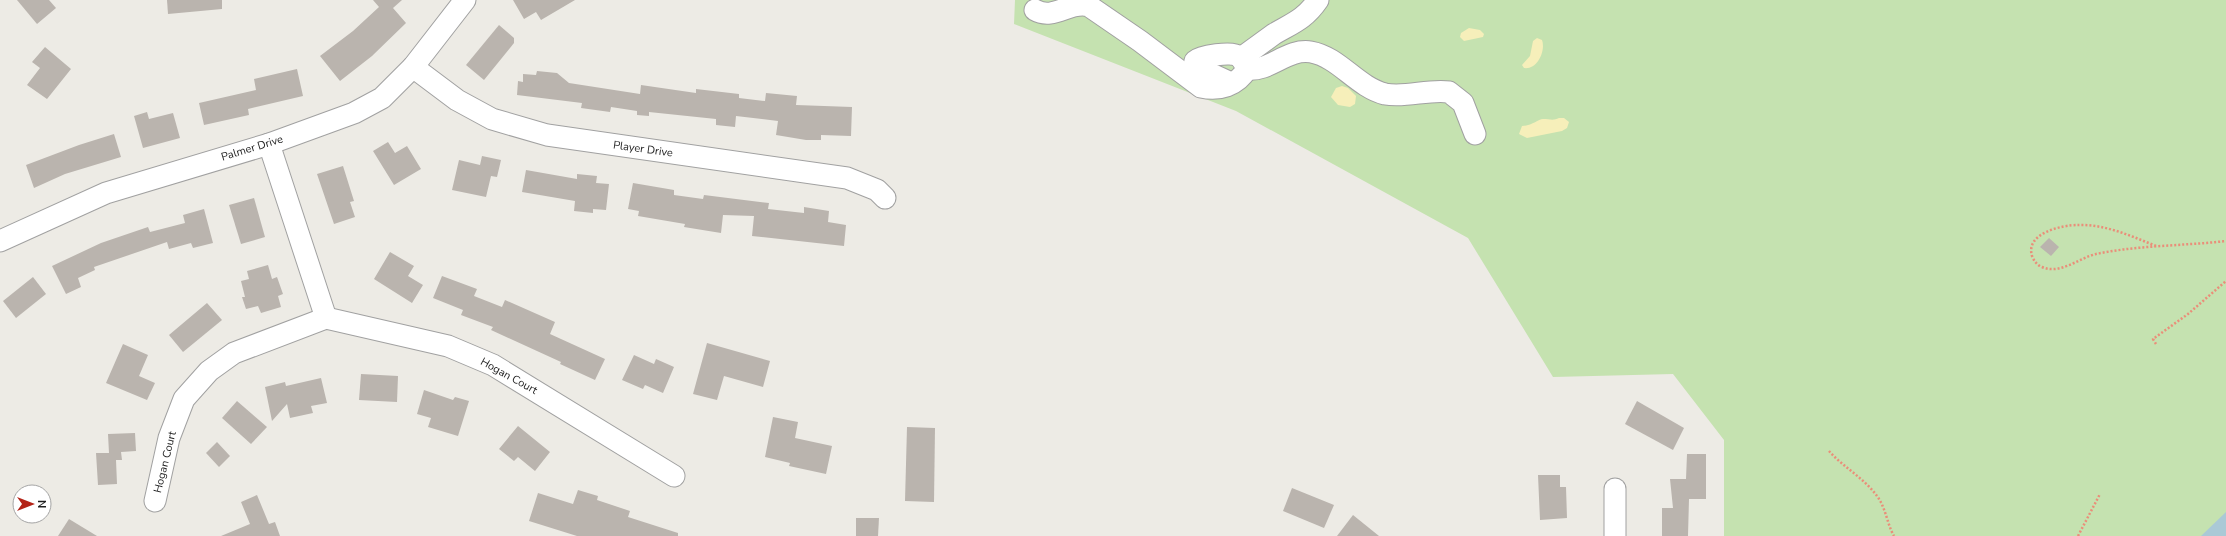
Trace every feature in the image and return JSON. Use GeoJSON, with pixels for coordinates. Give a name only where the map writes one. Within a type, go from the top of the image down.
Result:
{"type":"FeatureCollection","features":[{"type":"Feature","properties":{"kind":"street","name":"Palmer Drive"},"geometry":{"type":"LineString","coordinates":[[0,241],[106,193],[269,144],[354,113],[382,98],[414,67],[465,0]]}},
{"type":"Feature","properties":{"kind":"street"},"geometry":{"type":"LineString","coordinates":[[1035,10],[1044,14],[1079,4],[1089,6],[1140,41],[1201,87],[1217,88],[1238,82],[1244,64],[1266,40],[1308,14],[1318,0]]}},
{"type":"Feature","properties":{"kind":"street"},"geometry":{"type":"LineString","coordinates":[[1231,84],[1194,66],[1195,61],[1200,57],[1233,54],[1244,64],[1260,69],[1293,54],[1311,52],[1329,60],[1360,82],[1385,94],[1449,92],[1463,103],[1475,134]]}},
{"type":"Feature","properties":{"kind":"street","name":"Player Drive"},"geometry":{"type":"LineString","coordinates":[[414,67],[457,100],[492,119],[547,135],[847,178],[877,190],[885,198]]}},
{"type":"Feature","properties":{"kind":"street"},"geometry":{"type":"LineString","coordinates":[[269,144],[326,318]]}},
{"type":"Feature","properties":{"kind":"street","name":"Hogan Court"},"geometry":{"type":"LineString","coordinates":[[155,501],[169,438],[184,399],[209,371],[234,353],[326,318],[448,346],[493,365],[674,476]]}},
{"type":"Feature","properties":{"kind":"street"},"geometry":{"type":"LineString","coordinates":[[1615,489],[1615,536]]}},
{"type":"Feature","properties":{"kind":"path"},"geometry":{"type":"LineString","coordinates":[[2156,246],[2109,228],[2078,225],[2061,227],[2040,236],[2034,241],[2032,255],[2035,262],[2041,267],[2058,269],[2096,254],[2156,246],[2226,241]]}},
{"type":"Feature","properties":{"kind":"path"},"geometry":{"type":"LineString","coordinates":[[2156,344],[2153,339],[2188,314],[2226,281]]}},
{"type":"Feature","properties":{"kind":"path"},"geometry":{"type":"LineString","coordinates":[[1829,451],[1878,496],[1887,517],[1889,528],[1894,536]]}},
{"type":"Feature","properties":{"kind":"path"},"geometry":{"type":"LineString","coordinates":[[2078,536],[2100,494]]}},
{"type":"Feature","properties":{"kind":"green space"},"geometry":{"type":"Polygon","coordinates":[[[1015,0],[2226,0],[2226,536],[1724,536],[1724,440],[1673,374],[1553,377],[1468,238],[1236,111],[1014,24],[1015,0]]]}},
{"type":"Feature","properties":{"kind":"sand"},"geometry":{"type":"Polygon","coordinates":[[[1469,28],[1480,30],[1484,34],[1483,37],[1464,41],[1460,37],[1461,33],[1469,28]]]}},
{"type":"Feature","properties":{"kind":"sand"},"geometry":{"type":"Polygon","coordinates":[[[1537,38],[1542,40],[1543,44],[1543,49],[1539,59],[1533,66],[1524,68],[1522,65],[1530,56],[1533,41],[1537,38]]]}},
{"type":"Feature","properties":{"kind":"sand"},"geometry":{"type":"Polygon","coordinates":[[[1342,86],[1348,88],[1356,96],[1355,104],[1350,107],[1338,105],[1331,97],[1336,88],[1342,86]]]}},
{"type":"Feature","properties":{"kind":"sand"},"geometry":{"type":"Polygon","coordinates":[[[1564,118],[1569,122],[1567,128],[1562,131],[1527,138],[1519,134],[1522,126],[1529,125],[1541,119],[1553,120],[1564,118]]]}},
{"type":"Feature","properties":{"kind":"water"},"geometry":{"type":"Polygon","coordinates":[[[2226,512],[2226,536],[2201,536],[2226,512]]]}},
{"type":"Feature","properties":{"kind":"building"},"geometry":{"type":"Polygon","coordinates":[[[17,0],[49,0],[56,8],[37,24],[17,0]]]}},
{"type":"Feature","properties":{"kind":"building"},"geometry":{"type":"Polygon","coordinates":[[[167,0],[222,0],[222,9],[168,14],[167,0]]]}},
{"type":"Feature","properties":{"kind":"building"},"geometry":{"type":"Polygon","coordinates":[[[373,0],[402,0],[393,8],[406,23],[372,56],[340,81],[320,56],[353,31],[379,7],[373,0]]]}},
{"type":"Feature","properties":{"kind":"building"},"geometry":{"type":"Polygon","coordinates":[[[513,0],[575,0],[541,20],[536,12],[524,19],[513,0]]]}},
{"type":"Feature","properties":{"kind":"building"},"geometry":{"type":"Polygon","coordinates":[[[499,25],[514,38],[514,43],[484,80],[466,65],[499,25]]]}},
{"type":"Feature","properties":{"kind":"building"},"geometry":{"type":"Polygon","coordinates":[[[45,47],[71,69],[47,99],[27,85],[40,68],[32,62],[45,47]]]}},
{"type":"Feature","properties":{"kind":"building"},"geometry":{"type":"Polygon","coordinates":[[[297,69],[303,96],[248,109],[249,115],[204,125],[199,103],[256,90],[254,79],[297,69]]]}},
{"type":"Feature","properties":{"kind":"building"},"geometry":{"type":"Polygon","coordinates":[[[537,71],[557,73],[569,83],[640,94],[641,85],[696,93],[696,89],[739,94],[739,98],[765,101],[766,93],[797,96],[796,105],[852,107],[851,136],[821,135],[821,140],[806,140],[776,135],[778,121],[736,116],[735,127],[716,125],[716,119],[649,112],[649,116],[637,115],[637,111],[611,107],[610,112],[581,108],[582,103],[517,95],[518,81],[523,82],[523,74],[536,75],[537,71]]]}},
{"type":"Feature","properties":{"kind":"building"},"geometry":{"type":"Polygon","coordinates":[[[147,112],[149,119],[173,113],[180,138],[143,148],[134,116],[147,112]]]}},
{"type":"Feature","properties":{"kind":"building"},"geometry":{"type":"Polygon","coordinates":[[[114,134],[121,157],[65,174],[34,188],[26,165],[79,145],[114,134]]]}},
{"type":"Feature","properties":{"kind":"building"},"geometry":{"type":"Polygon","coordinates":[[[388,142],[395,153],[407,146],[421,169],[394,185],[373,151],[388,142]]]}},
{"type":"Feature","properties":{"kind":"building"},"geometry":{"type":"Polygon","coordinates":[[[482,156],[501,160],[497,177],[491,176],[486,197],[452,190],[459,160],[480,165],[482,156]]]}},
{"type":"Feature","properties":{"kind":"building"},"geometry":{"type":"Polygon","coordinates":[[[343,166],[354,201],[350,202],[355,217],[334,224],[317,174],[343,166]]]}},
{"type":"Feature","properties":{"kind":"building"},"geometry":{"type":"Polygon","coordinates":[[[526,170],[577,179],[577,174],[597,176],[596,183],[609,184],[606,210],[593,209],[593,213],[574,211],[575,201],[522,192],[526,170]]]}},
{"type":"Feature","properties":{"kind":"building"},"geometry":{"type":"Polygon","coordinates":[[[633,183],[674,190],[674,195],[703,199],[704,195],[769,203],[768,209],[804,213],[804,207],[829,211],[828,222],[846,225],[844,246],[752,236],[754,216],[723,215],[721,233],[684,227],[685,224],[638,216],[639,211],[628,209],[633,183]]]}},
{"type":"Feature","properties":{"kind":"building"},"geometry":{"type":"Polygon","coordinates":[[[254,198],[265,237],[241,244],[229,205],[254,198]]]}},
{"type":"Feature","properties":{"kind":"building"},"geometry":{"type":"Polygon","coordinates":[[[204,209],[213,243],[193,248],[191,243],[169,249],[167,242],[94,267],[95,270],[78,278],[81,287],[66,294],[52,266],[101,243],[148,227],[150,232],[185,223],[183,215],[204,209]]]}},
{"type":"Feature","properties":{"kind":"building"},"geometry":{"type":"Polygon","coordinates":[[[2049,238],[2059,247],[2051,256],[2040,247],[2049,238]]]}},
{"type":"Feature","properties":{"kind":"building"},"geometry":{"type":"Polygon","coordinates":[[[390,252],[414,266],[408,276],[423,285],[412,303],[374,279],[390,252]]]}},
{"type":"Feature","properties":{"kind":"building"},"geometry":{"type":"Polygon","coordinates":[[[268,265],[272,279],[277,277],[283,294],[278,296],[281,307],[261,313],[258,306],[246,309],[242,297],[245,297],[241,281],[249,279],[247,271],[268,265]]]}},
{"type":"Feature","properties":{"kind":"building"},"geometry":{"type":"Polygon","coordinates":[[[442,276],[477,289],[474,296],[502,307],[505,300],[555,322],[550,334],[605,359],[595,380],[560,364],[561,362],[491,330],[493,327],[461,315],[463,310],[433,298],[442,276]]]}},
{"type":"Feature","properties":{"kind":"building"},"geometry":{"type":"Polygon","coordinates":[[[33,277],[46,294],[16,318],[3,301],[33,277]]]}},
{"type":"Feature","properties":{"kind":"building"},"geometry":{"type":"Polygon","coordinates":[[[207,303],[222,320],[183,352],[169,335],[207,303]]]}},
{"type":"Feature","properties":{"kind":"building"},"geometry":{"type":"Polygon","coordinates":[[[707,343],[770,361],[763,387],[724,376],[717,400],[693,394],[707,343]]]}},
{"type":"Feature","properties":{"kind":"building"},"geometry":{"type":"Polygon","coordinates":[[[123,344],[148,355],[139,376],[155,383],[147,400],[106,383],[123,344]]]}},
{"type":"Feature","properties":{"kind":"building"},"geometry":{"type":"Polygon","coordinates":[[[634,355],[654,364],[656,359],[674,367],[663,393],[645,385],[643,389],[622,380],[634,355]]]}},
{"type":"Feature","properties":{"kind":"building"},"geometry":{"type":"Polygon","coordinates":[[[361,374],[398,376],[397,402],[359,400],[361,374]]]}},
{"type":"Feature","properties":{"kind":"building"},"geometry":{"type":"Polygon","coordinates":[[[321,378],[327,403],[311,406],[313,413],[290,418],[287,404],[272,421],[265,387],[285,382],[286,386],[321,378]]]}},
{"type":"Feature","properties":{"kind":"building"},"geometry":{"type":"Polygon","coordinates":[[[424,390],[453,400],[455,397],[469,401],[458,436],[428,427],[431,418],[417,414],[424,390]]]}},
{"type":"Feature","properties":{"kind":"building"},"geometry":{"type":"Polygon","coordinates":[[[237,401],[267,427],[251,444],[222,418],[237,401]]]}},
{"type":"Feature","properties":{"kind":"building"},"geometry":{"type":"Polygon","coordinates":[[[1637,401],[1684,428],[1673,450],[1625,424],[1637,401]]]}},
{"type":"Feature","properties":{"kind":"building"},"geometry":{"type":"Polygon","coordinates":[[[773,417],[798,422],[795,438],[832,446],[826,474],[789,466],[790,463],[765,457],[773,417]]]}},
{"type":"Feature","properties":{"kind":"building"},"geometry":{"type":"Polygon","coordinates":[[[518,426],[550,452],[535,471],[518,457],[514,461],[499,449],[518,426]]]}},
{"type":"Feature","properties":{"kind":"building"},"geometry":{"type":"Polygon","coordinates":[[[907,427],[935,428],[934,502],[905,501],[907,427]]]}},
{"type":"Feature","properties":{"kind":"building"},"geometry":{"type":"Polygon","coordinates":[[[135,433],[136,451],[121,452],[122,460],[116,460],[117,484],[98,485],[96,453],[109,453],[108,434],[135,433]]]}},
{"type":"Feature","properties":{"kind":"building"},"geometry":{"type":"Polygon","coordinates":[[[217,442],[230,456],[219,467],[206,453],[217,442]]]}},
{"type":"Feature","properties":{"kind":"building"},"geometry":{"type":"Polygon","coordinates":[[[1687,454],[1706,454],[1706,499],[1689,499],[1688,536],[1662,536],[1662,508],[1673,508],[1670,479],[1686,479],[1687,454]]]}},
{"type":"Feature","properties":{"kind":"building"},"geometry":{"type":"Polygon","coordinates":[[[1538,475],[1560,475],[1560,487],[1566,487],[1567,518],[1540,520],[1538,475]]]}},
{"type":"Feature","properties":{"kind":"building"},"geometry":{"type":"Polygon","coordinates":[[[1292,488],[1334,505],[1324,528],[1283,511],[1292,488]]]}},
{"type":"Feature","properties":{"kind":"building"},"geometry":{"type":"Polygon","coordinates":[[[578,490],[598,496],[597,500],[630,511],[628,517],[678,533],[678,536],[577,536],[529,521],[538,493],[573,504],[578,490]]]}},
{"type":"Feature","properties":{"kind":"building"},"geometry":{"type":"Polygon","coordinates":[[[257,495],[269,524],[275,522],[280,536],[221,536],[250,524],[241,502],[257,495]]]}},
{"type":"Feature","properties":{"kind":"building"},"geometry":{"type":"Polygon","coordinates":[[[1353,515],[1379,536],[1337,536],[1353,515]]]}},
{"type":"Feature","properties":{"kind":"building"},"geometry":{"type":"Polygon","coordinates":[[[856,518],[879,518],[878,536],[856,536],[856,518]]]}},
{"type":"Feature","properties":{"kind":"building"},"geometry":{"type":"Polygon","coordinates":[[[69,519],[97,536],[58,536],[69,519]]]}}]}
